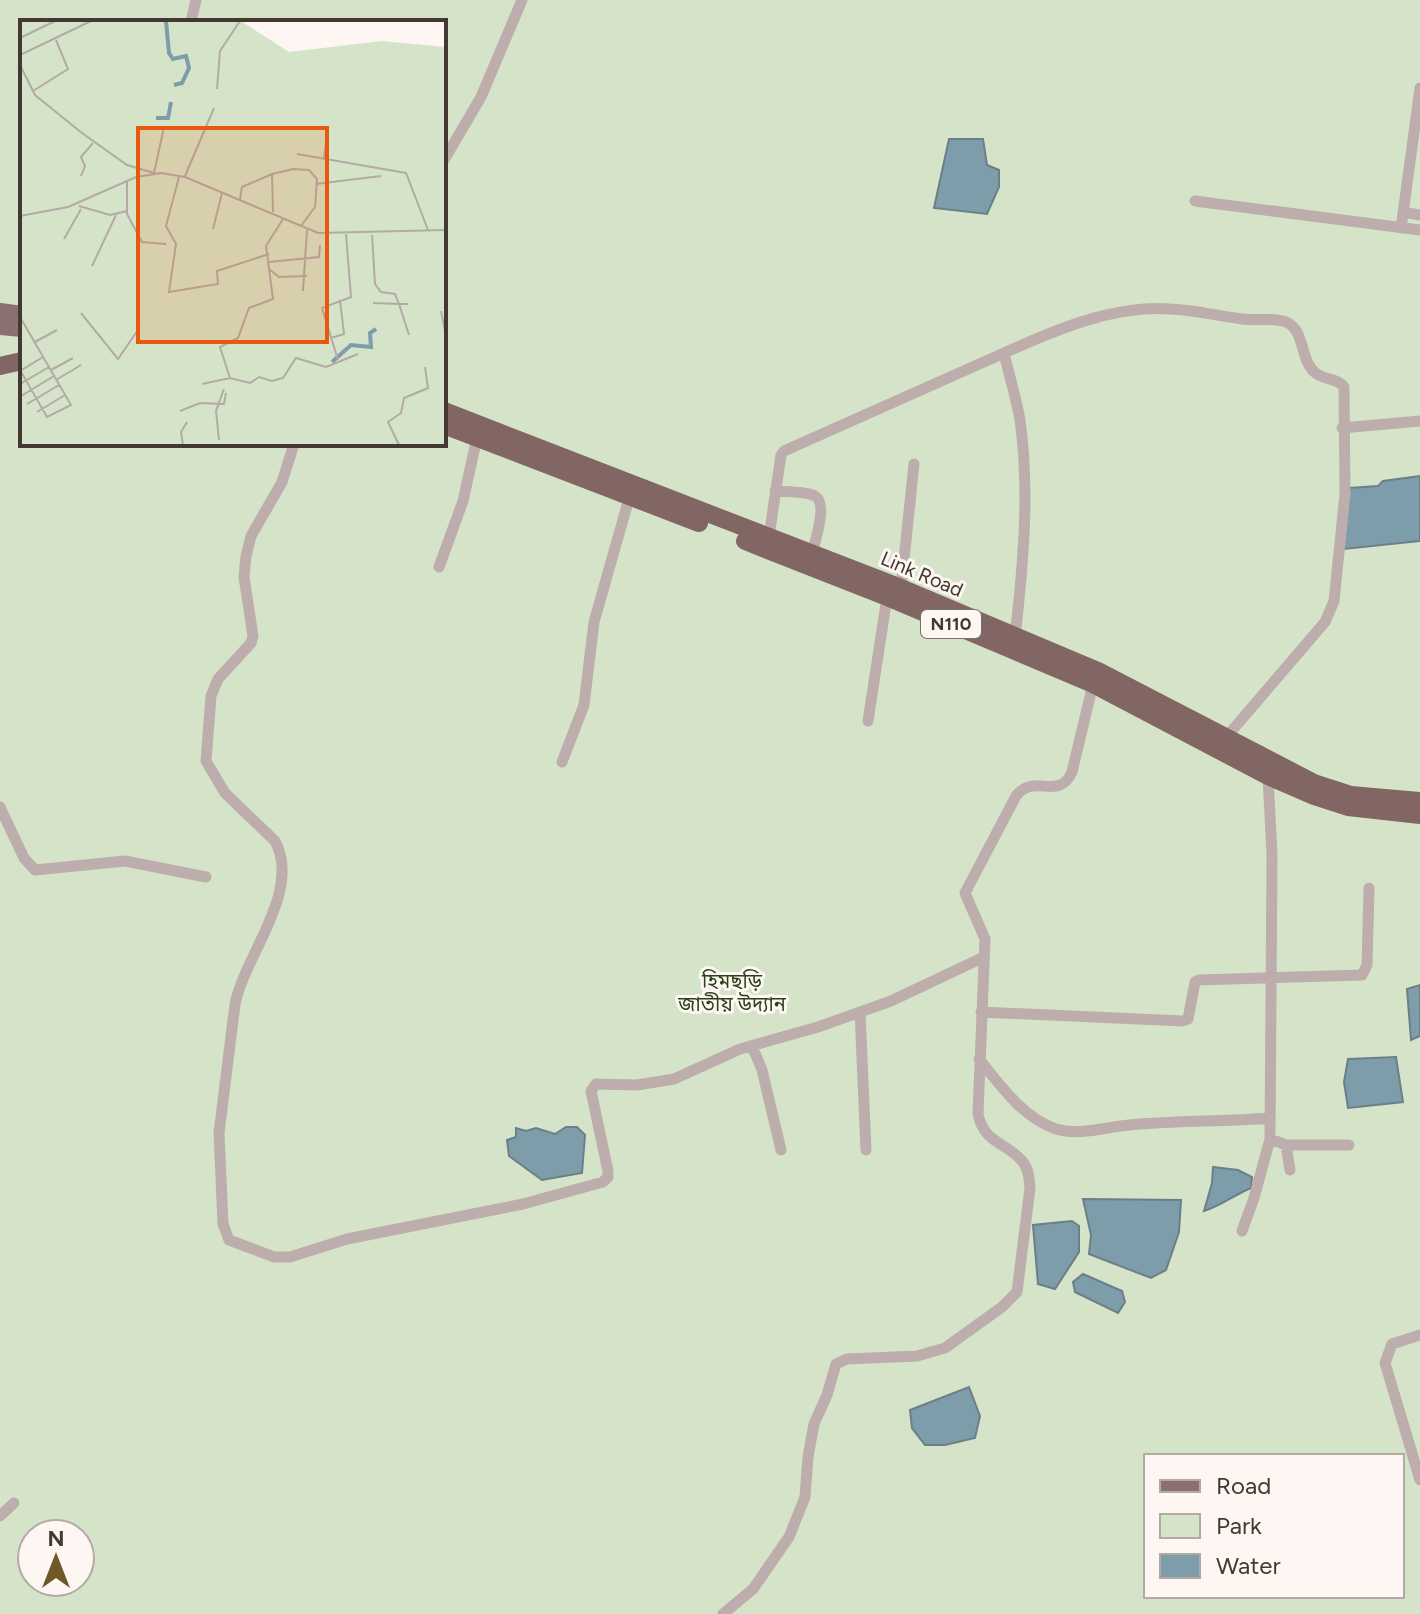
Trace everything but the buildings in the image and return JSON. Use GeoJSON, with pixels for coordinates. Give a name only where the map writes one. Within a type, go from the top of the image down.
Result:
{"type":"FeatureCollection","features":[{"type":"Feature","properties":{"kind":"highway"},"geometry":{"type":"LineString","coordinates":[[0,366],[20,361]]}},
{"type":"Feature","properties":{"kind":"highway","name":"Link Road"},"geometry":{"type":"LineString","coordinates":[[446,412],[478,432],[630,495],[1015,637],[1098,671],[1222,743],[1268,776],[1314,796],[1348,807],[1420,815]]}},
{"type":"Feature","properties":{"kind":"highway","name":"Link Road"},"geometry":{"type":"LineString","coordinates":[[446,425],[478,432],[812,553],[1314,783],[1351,795],[1420,801]]}},
{"type":"Feature","properties":{"kind":"main road"},"geometry":{"type":"LineString","coordinates":[[0,312],[20,315]]}},
{"type":"Feature","properties":{"kind":"main road"},"geometry":{"type":"LineString","coordinates":[[0,326],[20,328]]}},
{"type":"Feature","properties":{"kind":"street"},"geometry":{"type":"LineString","coordinates":[[191,20],[196,0]]}},
{"type":"Feature","properties":{"kind":"street"},"geometry":{"type":"LineString","coordinates":[[446,157],[481,97],[522,0]]}},
{"type":"Feature","properties":{"kind":"street"},"geometry":{"type":"LineString","coordinates":[[1401,228],[1420,88]]}},
{"type":"Feature","properties":{"kind":"street"},"geometry":{"type":"LineString","coordinates":[[1195,201],[1420,230]]}},
{"type":"Feature","properties":{"kind":"street"},"geometry":{"type":"LineString","coordinates":[[1403,212],[1420,215]]}},
{"type":"Feature","properties":{"kind":"street"},"geometry":{"type":"LineString","coordinates":[[769,537],[781,455],[790,447],[1004,353],[1077,324],[1130,311],[1169,308],[1252,321],[1290,323],[1297,332],[1307,363],[1316,374],[1340,382],[1344,387],[1345,494],[1334,601],[1325,622],[1222,743]]}},
{"type":"Feature","properties":{"kind":"street"},"geometry":{"type":"LineString","coordinates":[[1004,353],[1020,418],[1022,446],[1022,556],[1015,637]]}},
{"type":"Feature","properties":{"kind":"street"},"geometry":{"type":"LineString","coordinates":[[1342,428],[1420,421]]}},
{"type":"Feature","properties":{"kind":"street"},"geometry":{"type":"LineString","coordinates":[[439,567],[463,501],[478,432]]}},
{"type":"Feature","properties":{"kind":"street"},"geometry":{"type":"LineString","coordinates":[[293,446],[282,482],[251,536],[246,556],[244,577],[253,636],[251,643],[218,679],[211,696],[205,742],[206,761],[225,793],[275,841],[282,878],[279,898],[239,986],[235,1004],[219,1133],[223,1224],[229,1240],[274,1257],[290,1257],[358,1236],[523,1204],[603,1182],[608,1177],[608,1171],[592,1087],[596,1084],[637,1085],[674,1079],[752,1046],[860,1012],[984,957]]}},
{"type":"Feature","properties":{"kind":"street"},"geometry":{"type":"LineString","coordinates":[[868,721],[894,592],[914,464]]}},
{"type":"Feature","properties":{"kind":"street"},"geometry":{"type":"LineString","coordinates":[[775,491],[815,496],[820,502],[822,511],[812,553]]}},
{"type":"Feature","properties":{"kind":"street"},"geometry":{"type":"LineString","coordinates":[[562,762],[584,705],[594,622],[630,495]]}},
{"type":"Feature","properties":{"kind":"street"},"geometry":{"type":"LineString","coordinates":[[723,1614],[753,1589],[789,1537],[805,1497],[814,1424],[836,1364],[847,1359],[917,1356],[945,1348],[1002,1307],[1017,1292],[1030,1188],[1028,1171],[1023,1160],[987,1135],[980,1126],[984,932],[965,893],[1022,788],[1030,785],[1061,787],[1067,783],[1093,684]]}},
{"type":"Feature","properties":{"kind":"street"},"geometry":{"type":"LineString","coordinates":[[1242,1231],[1270,1139],[1272,856],[1268,776]]}},
{"type":"Feature","properties":{"kind":"street"},"geometry":{"type":"LineString","coordinates":[[0,807],[24,858],[35,870],[125,861],[206,877]]}},
{"type":"Feature","properties":{"kind":"street"},"geometry":{"type":"LineString","coordinates":[[981,1012],[1183,1021],[1188,1019],[1195,982],[1199,980],[1362,975],[1367,965],[1369,888]]}},
{"type":"Feature","properties":{"kind":"street"},"geometry":{"type":"LineString","coordinates":[[860,1012],[866,1150]]}},
{"type":"Feature","properties":{"kind":"street"},"geometry":{"type":"LineString","coordinates":[[752,1046],[762,1070],[781,1150]]}},
{"type":"Feature","properties":{"kind":"street"},"geometry":{"type":"LineString","coordinates":[[979,1059],[1031,1116],[1057,1129],[1089,1131],[1130,1125],[1270,1118]]}},
{"type":"Feature","properties":{"kind":"street"},"geometry":{"type":"LineString","coordinates":[[1270,1139],[1286,1145],[1349,1145]]}},
{"type":"Feature","properties":{"kind":"street"},"geometry":{"type":"LineString","coordinates":[[1286,1145],[1290,1170]]}},
{"type":"Feature","properties":{"kind":"street"},"geometry":{"type":"LineString","coordinates":[[1420,1335],[1392,1344],[1385,1363],[1420,1480]]}},
{"type":"Feature","properties":{"kind":"street"},"geometry":{"type":"LineString","coordinates":[[0,1516],[14,1503]]}},
{"type":"Feature","properties":{"kind":"green space","name":"হিমছড়ি জাতীয় উদ্যান"},"geometry":{"type":"Polygon","coordinates":[[[0,0],[1420,0],[1420,1614],[0,1614],[0,0]]]}},
{"type":"Feature","properties":{"kind":"water"},"geometry":{"type":"Polygon","coordinates":[[[949,139],[983,139],[987,165],[999,170],[999,187],[987,214],[934,208],[949,139]]]}},
{"type":"Feature","properties":{"kind":"water"},"geometry":{"type":"Polygon","coordinates":[[[1420,476],[1420,541],[1344,549],[1349,488],[1378,486],[1383,481],[1420,476]]]}},
{"type":"Feature","properties":{"kind":"water"},"geometry":{"type":"Polygon","coordinates":[[[1420,985],[1420,1036],[1411,1040],[1407,989],[1420,985]]]}},
{"type":"Feature","properties":{"kind":"water"},"geometry":{"type":"Polygon","coordinates":[[[1396,1057],[1403,1102],[1348,1108],[1344,1082],[1348,1059],[1396,1057]]]}},
{"type":"Feature","properties":{"kind":"water"},"geometry":{"type":"Polygon","coordinates":[[[566,1127],[577,1127],[585,1135],[582,1173],[542,1180],[509,1156],[507,1140],[516,1137],[516,1128],[526,1131],[536,1128],[555,1134],[566,1127]]]}},
{"type":"Feature","properties":{"kind":"water"},"geometry":{"type":"Polygon","coordinates":[[[1213,1167],[1238,1170],[1252,1177],[1251,1188],[1204,1211],[1212,1183],[1213,1167]]]}},
{"type":"Feature","properties":{"kind":"water"},"geometry":{"type":"Polygon","coordinates":[[[1083,1199],[1181,1200],[1179,1232],[1166,1270],[1151,1278],[1089,1254],[1091,1235],[1083,1199]]]}},
{"type":"Feature","properties":{"kind":"water"},"geometry":{"type":"Polygon","coordinates":[[[1072,1221],[1079,1226],[1079,1252],[1055,1289],[1038,1284],[1033,1225],[1072,1221]]]}},
{"type":"Feature","properties":{"kind":"water"},"geometry":{"type":"Polygon","coordinates":[[[1083,1274],[1122,1291],[1125,1302],[1118,1313],[1075,1292],[1073,1282],[1083,1274]]]}},
{"type":"Feature","properties":{"kind":"water"},"geometry":{"type":"Polygon","coordinates":[[[969,1387],[980,1416],[975,1438],[945,1445],[925,1445],[912,1428],[910,1410],[969,1387]]]}}]}
